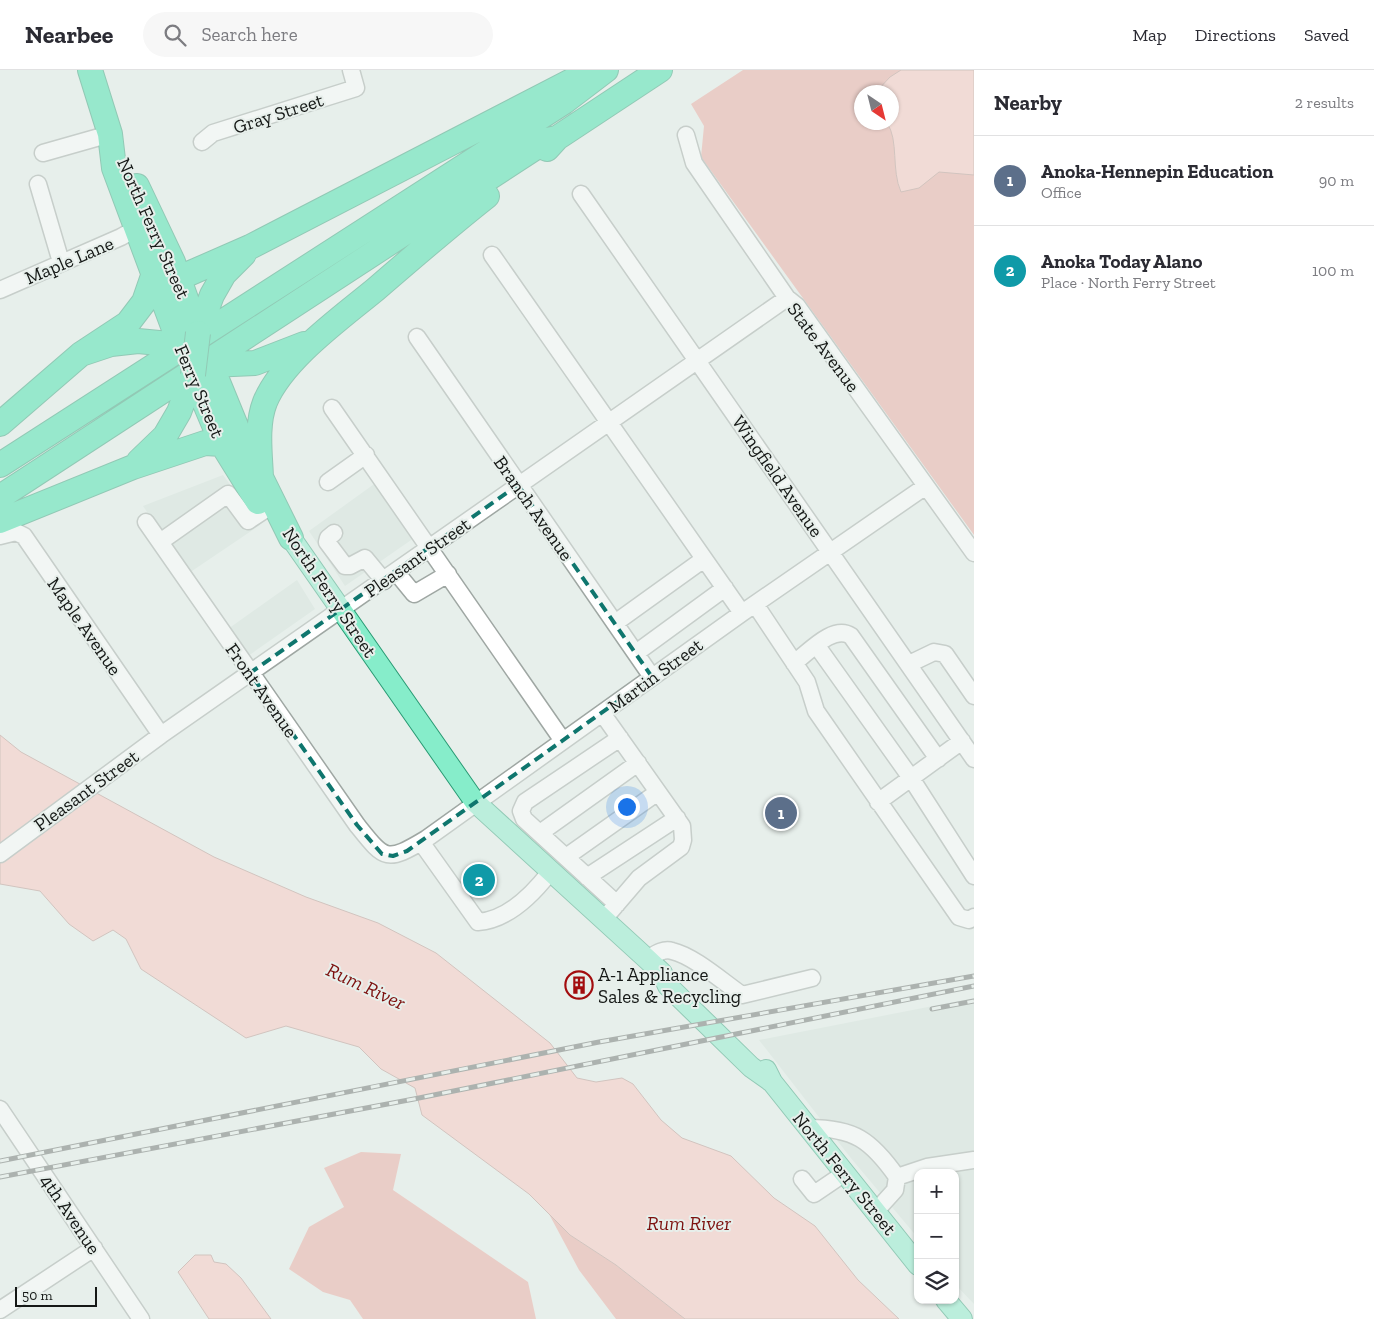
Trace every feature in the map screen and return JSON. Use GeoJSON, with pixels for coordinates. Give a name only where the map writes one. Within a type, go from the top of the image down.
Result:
{"type":"FeatureCollection","features":[{"type":"Feature","properties":{"kind":"highway","name":"North Ferry Street"},"geometry":{"type":"LineString","coordinates":[[90,70],[110,134],[114,168],[137,228]]}},
{"type":"Feature","properties":{"kind":"highway"},"geometry":{"type":"LineString","coordinates":[[179,278],[250,247],[591,70]]}},
{"type":"Feature","properties":{"kind":"highway"},"geometry":{"type":"LineString","coordinates":[[0,465],[564,102],[606,70]]}},
{"type":"Feature","properties":{"kind":"highway"},"geometry":{"type":"LineString","coordinates":[[261,477],[259,429],[264,403],[278,377],[317,339],[436,236],[550,146],[557,138],[660,70]]}},
{"type":"Feature","properties":{"kind":"highway","name":"North Ferry Street"},"geometry":{"type":"LineString","coordinates":[[110,134],[128,165],[179,278],[178,309]]}},
{"type":"Feature","properties":{"kind":"highway"},"geometry":{"type":"LineString","coordinates":[[0,497],[547,140],[557,138]]}},
{"type":"Feature","properties":{"kind":"highway","name":"Ferry Street"},"geometry":{"type":"LineString","coordinates":[[137,228],[153,276],[178,309],[212,395],[222,444],[263,511],[291,538]]}},
{"type":"Feature","properties":{"kind":"highway"},"geometry":{"type":"LineString","coordinates":[[132,467],[165,436],[179,412],[212,295],[224,274],[250,247]]}},
{"type":"Feature","properties":{"kind":"highway"},"geometry":{"type":"LineString","coordinates":[[0,424],[81,354],[128,322],[144,302],[153,276]]}},
{"type":"Feature","properties":{"kind":"highway"},"geometry":{"type":"LineString","coordinates":[[81,354],[111,344],[138,341],[196,355],[256,363],[317,339]]}},
{"type":"Feature","properties":{"kind":"highway","name":"North Ferry Street"},"geometry":{"type":"LineString","coordinates":[[212,395],[238,431],[291,538]]}},
{"type":"Feature","properties":{"kind":"highway"},"geometry":{"type":"LineString","coordinates":[[0,521],[132,467],[205,443],[222,444]]}},
{"type":"Feature","properties":{"kind":"main road","name":"North Ferry Street"},"geometry":{"type":"LineString","coordinates":[[291,538],[340,612],[475,802],[662,973],[676,979],[729,1026],[761,1060],[772,1082],[914,1259]]}},
{"type":"Feature","properties":{"kind":"main road"},"geometry":{"type":"LineString","coordinates":[[949,1304],[962,1319]]}},
{"type":"Feature","properties":{"kind":"street","name":"Gray Street"},"geometry":{"type":"LineString","coordinates":[[202,142],[213,133],[356,88],[351,70]]}},
{"type":"Feature","properties":{"kind":"street"},"geometry":{"type":"LineString","coordinates":[[43,153],[110,134]]}},
{"type":"Feature","properties":{"kind":"street","name":"State Avenue"},"geometry":{"type":"LineString","coordinates":[[686,135],[694,163],[787,298],[798,306],[974,553]]}},
{"type":"Feature","properties":{"kind":"street"},"geometry":{"type":"LineString","coordinates":[[38,184],[61,262]]}},
{"type":"Feature","properties":{"kind":"street","name":"Wingfield Avenue"},"geometry":{"type":"LineString","coordinates":[[581,194],[974,759]]}},
{"type":"Feature","properties":{"kind":"street","name":"Maple Lane"},"geometry":{"type":"LineString","coordinates":[[0,290],[121,237],[137,228]]}},
{"type":"Feature","properties":{"kind":"street"},"geometry":{"type":"LineString","coordinates":[[492,255],[607,422],[725,588],[748,608],[794,663],[807,682],[816,711],[959,917],[969,920],[974,917]]}},
{"type":"Feature","properties":{"kind":"street","name":"Pleasant Street"},"geometry":{"type":"LineString","coordinates":[[0,854],[96,781],[161,735],[340,612],[607,422],[787,298]]}},
{"type":"Feature","properties":{"kind":"street","name":"Branch Avenue"},"geometry":{"type":"LineString","coordinates":[[417,337],[652,677]]}},
{"type":"Feature","properties":{"kind":"street"},"geometry":{"type":"LineString","coordinates":[[332,408],[563,741]]}},
{"type":"Feature","properties":{"kind":"street"},"geometry":{"type":"LineString","coordinates":[[328,482],[366,455]]}},
{"type":"Feature","properties":{"kind":"street","name":"Martin Street"},"geometry":{"type":"LineString","coordinates":[[382,854],[394,856],[421,842],[748,608],[926,486]]}},
{"type":"Feature","properties":{"kind":"street"},"geometry":{"type":"LineString","coordinates":[[160,542],[228,494],[248,521],[263,511]]}},
{"type":"Feature","properties":{"kind":"street","name":"Front Avenue"},"geometry":{"type":"LineString","coordinates":[[146,522],[250,674],[357,825],[382,854]]}},
{"type":"Feature","properties":{"kind":"street","name":"Maple Avenue"},"geometry":{"type":"LineString","coordinates":[[0,536],[16,532],[24,536],[161,735]]}},
{"type":"Feature","properties":{"kind":"street"},"geometry":{"type":"LineString","coordinates":[[334,533],[328,538],[327,542],[345,566],[350,566],[365,558],[414,594],[448,574]]}},
{"type":"Feature","properties":{"kind":"street"},"geometry":{"type":"LineString","coordinates":[[614,623],[704,559]]}},
{"type":"Feature","properties":{"kind":"street"},"geometry":{"type":"LineString","coordinates":[[636,653],[725,588]]}},
{"type":"Feature","properties":{"kind":"street"},"geometry":{"type":"LineString","coordinates":[[794,663],[835,633],[845,632],[851,636],[938,759]]}},
{"type":"Feature","properties":{"kind":"street"},"geometry":{"type":"LineString","coordinates":[[817,646],[911,778],[974,876]]}},
{"type":"Feature","properties":{"kind":"street"},"geometry":{"type":"LineString","coordinates":[[909,664],[934,652],[945,654],[974,696]]}},
{"type":"Feature","properties":{"kind":"street"},"geometry":{"type":"LineString","coordinates":[[602,713],[682,826],[684,834],[681,847],[639,878],[603,920]]}},
{"type":"Feature","properties":{"kind":"street"},"geometry":{"type":"LineString","coordinates":[[617,904],[524,819],[521,811],[525,802],[620,738]]}},
{"type":"Feature","properties":{"kind":"street"},"geometry":{"type":"LineString","coordinates":[[878,802],[962,741]]}},
{"type":"Feature","properties":{"kind":"street"},"geometry":{"type":"LineString","coordinates":[[540,834],[638,763]]}},
{"type":"Feature","properties":{"kind":"street"},"geometry":{"type":"LineString","coordinates":[[566,857],[658,792]]}},
{"type":"Feature","properties":{"kind":"street"},"geometry":{"type":"LineString","coordinates":[[587,877],[676,818]]}},
{"type":"Feature","properties":{"kind":"street"},"geometry":{"type":"LineString","coordinates":[[421,842],[478,922],[488,921],[530,896],[550,872]]}},
{"type":"Feature","properties":{"kind":"street"},"geometry":{"type":"LineString","coordinates":[[647,959],[662,951],[672,950],[692,961],[742,995],[812,978]]}},
{"type":"Feature","properties":{"kind":"street","name":"4th Avenue"},"geometry":{"type":"LineString","coordinates":[[0,1109],[142,1319]]}},
{"type":"Feature","properties":{"kind":"street"},"geometry":{"type":"LineString","coordinates":[[809,1128],[835,1128],[863,1139],[886,1161],[897,1177],[895,1190],[876,1212]]}},
{"type":"Feature","properties":{"kind":"street"},"geometry":{"type":"LineString","coordinates":[[897,1177],[927,1167],[974,1160]]}},
{"type":"Feature","properties":{"kind":"street"},"geometry":{"type":"LineString","coordinates":[[802,1179],[814,1194],[845,1173]]}},
{"type":"Feature","properties":{"kind":"street"},"geometry":{"type":"LineString","coordinates":[[0,1310],[94,1248]]}},
{"type":"Feature","properties":{"kind":"highlighted area"},"geometry":{"type":"Polygon","coordinates":[[[518,485],[652,677],[407,851],[393,856],[382,854],[357,825],[250,673],[518,485]]]}},
{"type":"Feature","properties":{"kind":"shaded area"},"geometry":{"type":"Polygon","coordinates":[[[743,70],[974,70],[974,535],[701,157],[704,126],[691,104],[743,70]]]}},
{"type":"Feature","properties":{"kind":"shaded area"},"geometry":{"type":"Polygon","coordinates":[[[223,475],[260,525],[189,573],[143,506],[223,475]]]}},
{"type":"Feature","properties":{"kind":"shaded area"},"geometry":{"type":"Polygon","coordinates":[[[377,482],[414,538],[345,586],[309,531],[377,482]]]}},
{"type":"Feature","properties":{"kind":"shaded area"},"geometry":{"type":"Polygon","coordinates":[[[297,580],[315,609],[248,656],[228,629],[297,580]]]}},
{"type":"Feature","properties":{"kind":"shaded area"},"geometry":{"type":"Polygon","coordinates":[[[974,998],[974,1304],[959,1288],[959,1169],[914,1169],[914,1233],[850,1157],[759,1040],[974,998]]]}},
{"type":"Feature","properties":{"kind":"shaded area"},"geometry":{"type":"Polygon","coordinates":[[[361,1152],[401,1154],[393,1190],[528,1282],[536,1319],[363,1319],[350,1300],[323,1292],[289,1269],[309,1227],[344,1207],[324,1168],[361,1152]]]}},
{"type":"Feature","properties":{"kind":"shaded area"},"geometry":{"type":"Polygon","coordinates":[[[549,1214],[570,1235],[616,1265],[685,1319],[616,1319],[579,1270],[549,1214]]]}},
{"type":"Feature","properties":{"kind":"water"},"geometry":{"type":"Polygon","coordinates":[[[901,70],[974,70],[974,175],[939,172],[919,188],[901,192],[896,174],[891,130],[899,130],[899,85],[883,85],[890,77],[901,70]]]}},
{"type":"Feature","properties":{"kind":"water","name":"Rum River"},"geometry":{"type":"Polygon","coordinates":[[[0,735],[21,752],[214,857],[306,897],[378,923],[436,953],[550,1043],[577,1078],[596,1082],[622,1078],[633,1084],[661,1120],[682,1138],[731,1156],[774,1198],[815,1226],[858,1280],[899,1319],[685,1319],[616,1265],[570,1235],[529,1194],[422,1115],[415,1088],[381,1069],[359,1047],[286,1026],[246,1038],[141,969],[126,939],[113,930],[93,941],[69,924],[40,891],[0,884],[0,735]]]}},
{"type":"Feature","properties":{"kind":"water"},"geometry":{"type":"Polygon","coordinates":[[[195,1255],[211,1255],[214,1262],[226,1264],[241,1278],[271,1319],[209,1319],[178,1272],[195,1255]]]}},
{"type":"Feature","properties":{"kind":"railway"},"geometry":{"type":"LineString","coordinates":[[0,1161],[599,1042],[974,976]]}},
{"type":"Feature","properties":{"kind":"railway"},"geometry":{"type":"LineString","coordinates":[[0,1177],[414,1099],[974,986]]}},
{"type":"Feature","properties":{"kind":"railway"},"geometry":{"type":"LineString","coordinates":[[932,1009],[974,1001]]}},
{"type":"Feature","properties":{"kind":"place","name":"Anoka-Hennepin Education"},"geometry":{"type":"Point","coordinates":[781,813]}},
{"type":"Feature","properties":{"kind":"place","name":"Anoka Today Alano"},"geometry":{"type":"Point","coordinates":[479,880]}},
{"type":"Feature","properties":{"kind":"place","name":"A-1 Appliance Sales & Recycling"},"geometry":{"type":"Point","coordinates":[579,985]}}]}
